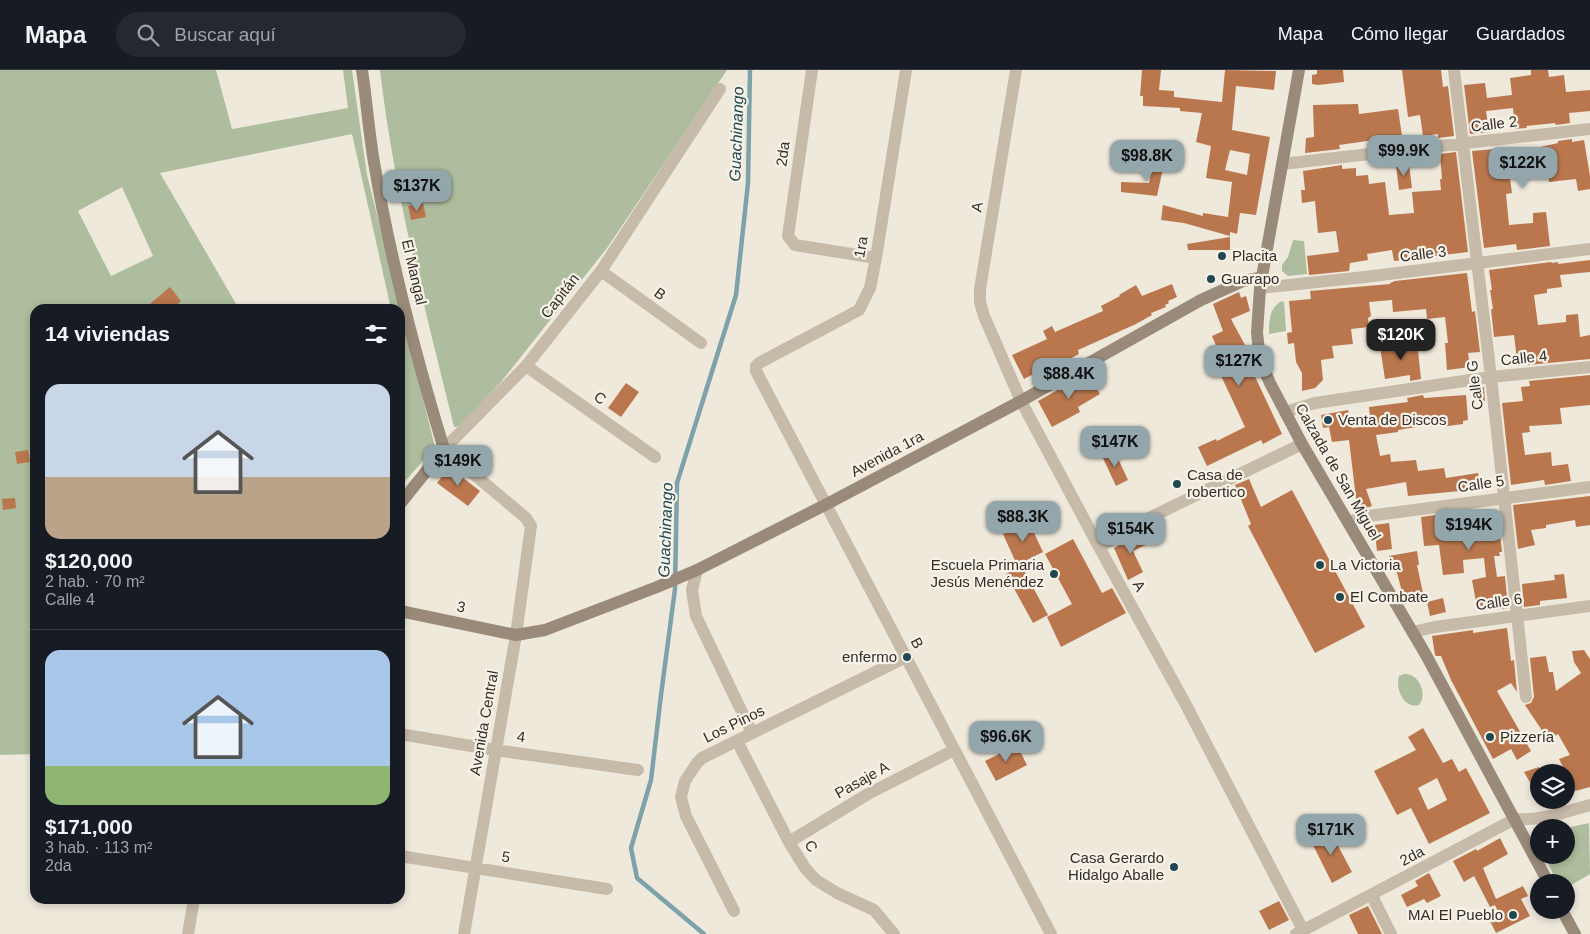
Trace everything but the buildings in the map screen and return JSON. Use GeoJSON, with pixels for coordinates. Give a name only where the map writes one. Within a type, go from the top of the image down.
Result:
{"type":"FeatureCollection","features":[{"type":"Feature","properties":{"kind":"street","name":"El Mangal"},"geometry":{"type":"LineString","coordinates":[[362,70],[375,167],[404,304]]}},
{"type":"Feature","properties":{"kind":"street","name":"2da"},"geometry":{"type":"LineString","coordinates":[[812,70],[788,236],[795,245],[876,258]]}},
{"type":"Feature","properties":{"kind":"street","name":"1ra"},"geometry":{"type":"LineString","coordinates":[[756,366],[859,310],[870,288],[876,258],[906,70]]}},
{"type":"Feature","properties":{"kind":"street","name":"A"},"geometry":{"type":"LineString","coordinates":[[1016,70],[980,290],[980,302],[984,316],[1021,401],[1306,931]]}},
{"type":"Feature","properties":{"kind":"street","name":"Calzada de San Miguel"},"geometry":{"type":"LineString","coordinates":[[1299,70],[1261,283],[1257,333],[1259,350],[1270,383],[1302,444],[1426,655],[1544,874]]}},
{"type":"Feature","properties":{"kind":"street","name":"Calle G"},"geometry":{"type":"LineString","coordinates":[[1454,70],[1491,378],[1526,697]]}},
{"type":"Feature","properties":{"kind":"street","name":"Capitán"},"geometry":{"type":"LineString","coordinates":[[405,498],[444,449],[526,366],[600,271],[720,89]]}},
{"type":"Feature","properties":{"kind":"street","name":"Calle 2"},"geometry":{"type":"LineString","coordinates":[[1282,164],[1590,129]]}},
{"type":"Feature","properties":{"kind":"street","name":"Calle 3"},"geometry":{"type":"LineString","coordinates":[[1261,283],[1477,263],[1590,249]]}},
{"type":"Feature","properties":{"kind":"street","name":"B"},"geometry":{"type":"LineString","coordinates":[[600,271],[701,343]]}},
{"type":"Feature","properties":{"kind":"street","name":"Avenida 1ra"},"geometry":{"type":"LineString","coordinates":[[516,635],[545,630],[691,573],[825,505],[1021,401],[1201,300],[1243,281],[1261,283]]}},
{"type":"Feature","properties":{"kind":"street","name":"El Mangal"},"geometry":{"type":"LineString","coordinates":[[405,307],[419,368],[444,449]]}},
{"type":"Feature","properties":{"kind":"street","name":"C"},"geometry":{"type":"LineString","coordinates":[[526,366],[655,457]]}},
{"type":"Feature","properties":{"kind":"street","name":"B"},"geometry":{"type":"LineString","coordinates":[[756,366],[756,371],[825,505],[1051,934]]}},
{"type":"Feature","properties":{"kind":"street","name":"Calle 4"},"geometry":{"type":"LineString","coordinates":[[1285,412],[1315,403],[1491,378],[1590,367]]}},
{"type":"Feature","properties":{"kind":"street"},"geometry":{"type":"LineString","coordinates":[[1098,547],[1152,516],[1302,444]]}},
{"type":"Feature","properties":{"kind":"street","name":"Avenida Central"},"geometry":{"type":"LineString","coordinates":[[444,449],[526,518],[531,526],[516,635],[464,934]]}},
{"type":"Feature","properties":{"kind":"street","name":"Calle 5"},"geometry":{"type":"LineString","coordinates":[[1348,522],[1368,516],[1590,487]]}},
{"type":"Feature","properties":{"kind":"street"},"geometry":{"type":"LineString","coordinates":[[691,573],[696,616],[752,733]]}},
{"type":"Feature","properties":{"kind":"street","name":"Calle 6"},"geometry":{"type":"LineString","coordinates":[[1412,632],[1435,627],[1590,606]]}},
{"type":"Feature","properties":{"kind":"street","name":"3"},"geometry":{"type":"LineString","coordinates":[[405,611],[516,635]]}},
{"type":"Feature","properties":{"kind":"street","name":"Los Pinos"},"geometry":{"type":"LineString","coordinates":[[734,911],[686,816],[681,797],[685,782],[696,763],[702,758],[906,657]]}},
{"type":"Feature","properties":{"kind":"street","name":"4"},"geometry":{"type":"LineString","coordinates":[[405,735],[495,750],[638,770]]}},
{"type":"Feature","properties":{"kind":"street","name":"C"},"geometry":{"type":"LineString","coordinates":[[737,741],[789,842],[805,868],[816,880],[874,910],[894,934]]}},
{"type":"Feature","properties":{"kind":"street","name":"Pasaje A"},"geometry":{"type":"LineString","coordinates":[[789,842],[868,794],[954,750]]}},
{"type":"Feature","properties":{"kind":"street"},"geometry":{"type":"LineString","coordinates":[[1515,819],[1527,820],[1547,817],[1590,804]]}},
{"type":"Feature","properties":{"kind":"street","name":"2da"},"geometry":{"type":"LineString","coordinates":[[1306,931],[1515,819]]}},
{"type":"Feature","properties":{"kind":"street","name":"5"},"geometry":{"type":"LineString","coordinates":[[405,857],[607,889]]}},
{"type":"Feature","properties":{"kind":"street"},"geometry":{"type":"LineString","coordinates":[[1372,896],[1392,934]]}},
{"type":"Feature","properties":{"kind":"street"},"geometry":{"type":"LineString","coordinates":[[188,934],[193,904]]}},
{"type":"Feature","properties":{"kind":"street"},"geometry":{"type":"LineString","coordinates":[[1566,919],[1574,934]]}},
{"type":"Feature","properties":{"kind":"green space"},"geometry":{"type":"Polygon","coordinates":[[[0,70],[216,70],[232,129],[348,108],[343,70],[352,70],[367,175],[399,304],[390,304],[352,134],[160,173],[236,304],[30,304],[30,754],[0,755],[0,70]],[[122,187],[78,211],[111,276],[153,256],[122,187]]]}},
{"type":"Feature","properties":{"kind":"green space"},"geometry":{"type":"Polygon","coordinates":[[[380,70],[727,70],[607,248],[501,382],[460,426],[454,427],[411,250],[393,160],[380,70]]]}},
{"type":"Feature","properties":{"kind":"green space"},"geometry":{"type":"Polygon","coordinates":[[[1293,240],[1304,241],[1307,274],[1288,276],[1282,271],[1282,265],[1288,257],[1293,240]]]}},
{"type":"Feature","properties":{"kind":"green space"},"geometry":{"type":"Polygon","coordinates":[[[1282,301],[1284,302],[1286,331],[1269,334],[1272,311],[1282,301]]]}},
{"type":"Feature","properties":{"kind":"green space"},"geometry":{"type":"Polygon","coordinates":[[[405,327],[435,447],[405,481],[405,327]]]}},
{"type":"Feature","properties":{"kind":"green space"},"geometry":{"type":"Polygon","coordinates":[[[1404,674],[1418,680],[1423,695],[1419,705],[1409,704],[1402,697],[1398,681],[1399,676],[1404,674]]]}},
{"type":"Feature","properties":{"kind":"green space"},"geometry":{"type":"Polygon","coordinates":[[[1589,823],[1590,874],[1575,883],[1575,874],[1553,874],[1548,864],[1575,864],[1575,826],[1589,823]]]}},
{"type":"Feature","properties":{"kind":"waterway","name":"Guachinango"},"geometry":{"type":"LineString","coordinates":[[704,934],[637,878],[631,848],[651,780],[675,589],[677,483],[736,295],[748,183],[750,70]]}},
{"type":"Feature","properties":{"kind":"place","name":"Placita"},"geometry":{"type":"Point","coordinates":[1222,256]}},
{"type":"Feature","properties":{"kind":"place","name":"Guarapo"},"geometry":{"type":"Point","coordinates":[1211,279]}},
{"type":"Feature","properties":{"kind":"place","name":"Venta de Discos"},"geometry":{"type":"Point","coordinates":[1328,420]}},
{"type":"Feature","properties":{"kind":"place","name":"Casa de robertico"},"geometry":{"type":"Point","coordinates":[1177,484]}},
{"type":"Feature","properties":{"kind":"place","name":"La Victoria"},"geometry":{"type":"Point","coordinates":[1320,565]}},
{"type":"Feature","properties":{"kind":"place","name":"Escuela Primaria Jesús Menéndez"},"geometry":{"type":"Point","coordinates":[1054,574]}},
{"type":"Feature","properties":{"kind":"place","name":"El Combate"},"geometry":{"type":"Point","coordinates":[1340,597]}},
{"type":"Feature","properties":{"kind":"place","name":"enfermo"},"geometry":{"type":"Point","coordinates":[907,657]}},
{"type":"Feature","properties":{"kind":"place","name":"Pizzería"},"geometry":{"type":"Point","coordinates":[1490,737]}},
{"type":"Feature","properties":{"kind":"place","name":"Casa Gerardo Hidalgo Aballe"},"geometry":{"type":"Point","coordinates":[1174,867]}},
{"type":"Feature","properties":{"kind":"place","name":"MAI El Pueblo"},"geometry":{"type":"Point","coordinates":[1513,915]}}]}
